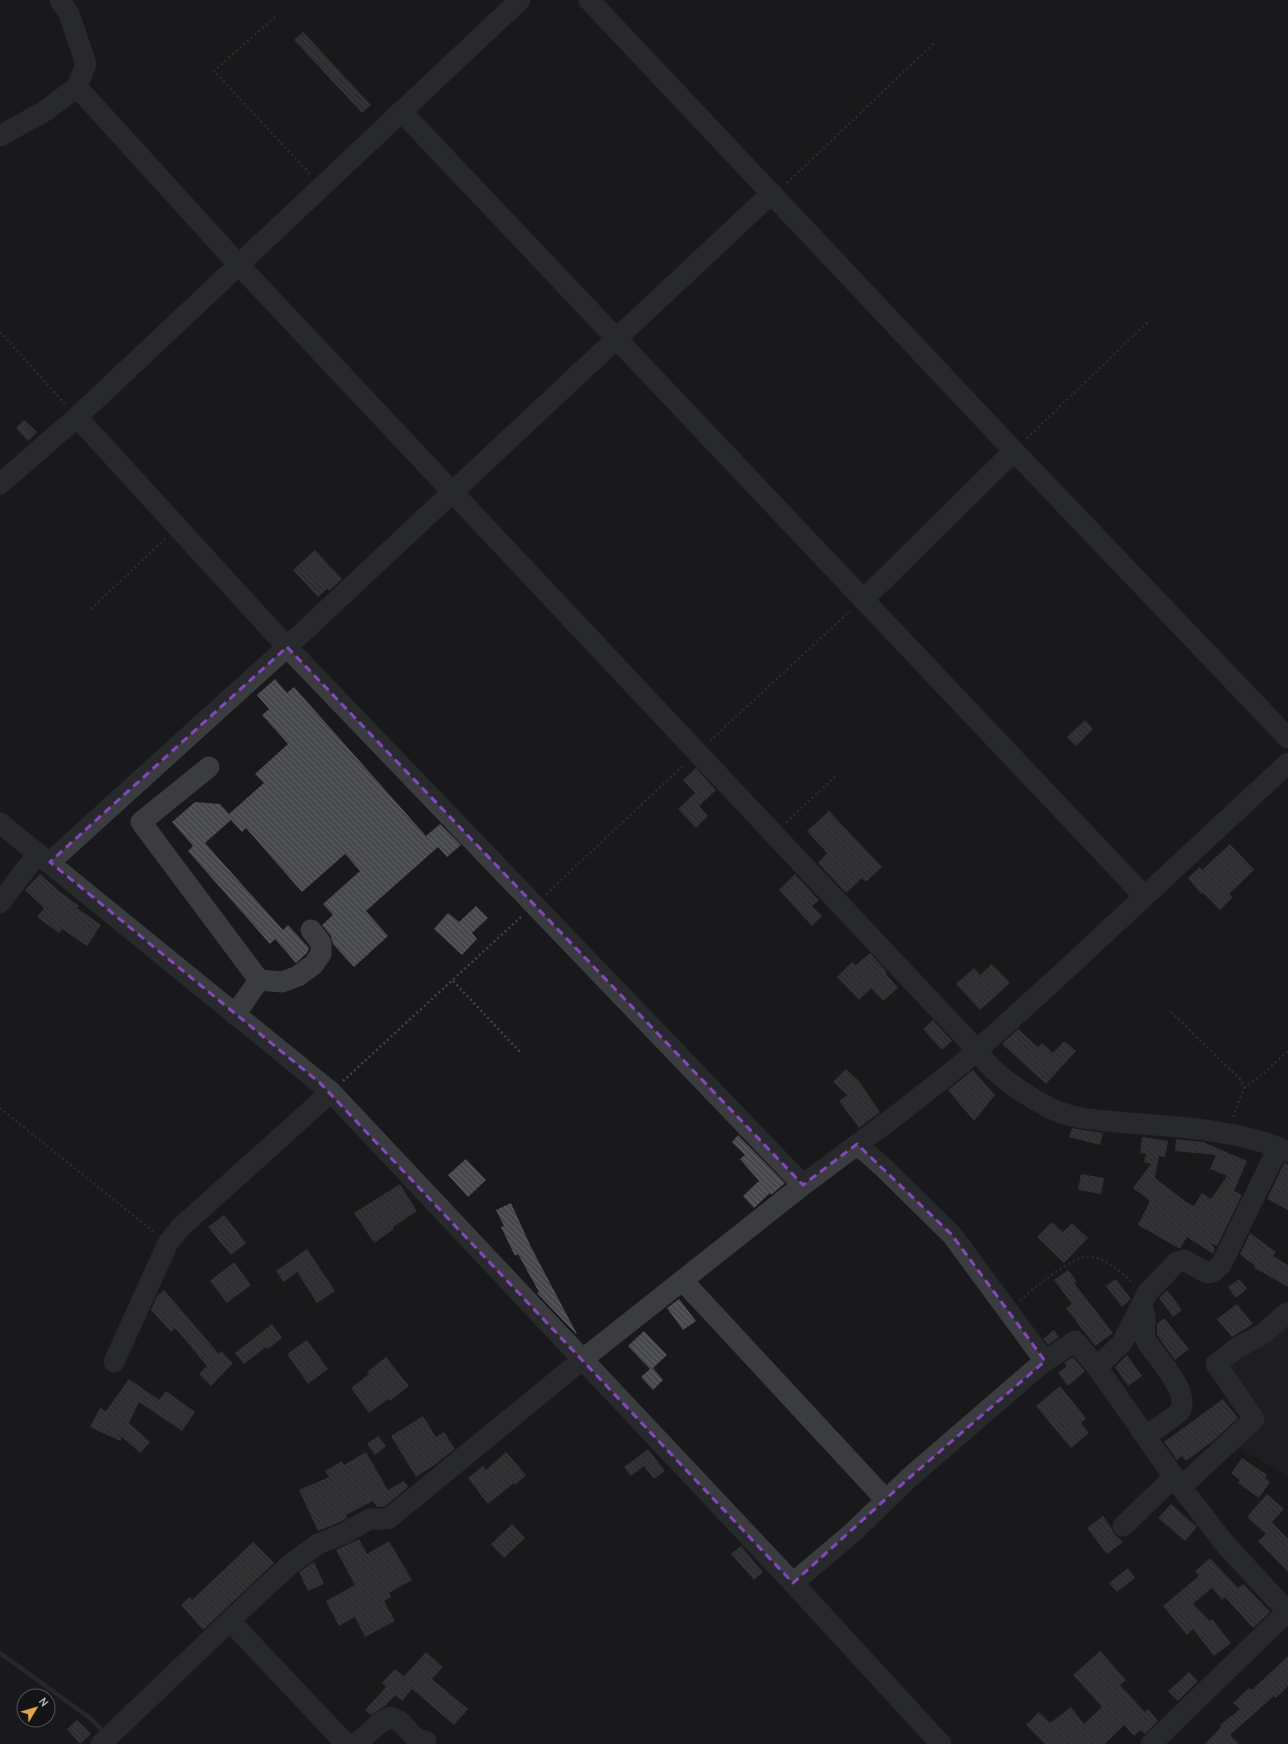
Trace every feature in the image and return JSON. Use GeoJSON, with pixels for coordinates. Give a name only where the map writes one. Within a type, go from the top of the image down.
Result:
{"type":"FeatureCollection","features":[{"type":"Feature","properties":{"kind":"street"},"geometry":{"type":"LineString","coordinates":[[0,136],[45,110],[77,87],[86,64],[69,14],[60,0]]}},
{"type":"Feature","properties":{"kind":"street"},"geometry":{"type":"LineString","coordinates":[[0,484],[77,417],[520,0]]}},
{"type":"Feature","properties":{"kind":"street"},"geometry":{"type":"LineString","coordinates":[[589,0],[1014,451],[1288,738]]}},
{"type":"Feature","properties":{"kind":"street"},"geometry":{"type":"LineString","coordinates":[[77,87],[238,264],[977,1050],[988,1066],[1002,1078],[1051,1109],[1088,1119],[1148,1124],[1226,1134],[1250,1139],[1283,1150],[1221,1265],[1213,1272],[1207,1273],[1184,1260],[1177,1262],[1145,1299],[1122,1343],[1097,1367]]}},
{"type":"Feature","properties":{"kind":"street"},"geometry":{"type":"LineString","coordinates":[[401,111],[1144,896]]}},
{"type":"Feature","properties":{"kind":"street"},"geometry":{"type":"LineString","coordinates":[[0,903],[44,858],[287,647],[616,338],[773,194]]}},
{"type":"Feature","properties":{"kind":"street"},"geometry":{"type":"LineString","coordinates":[[77,417],[287,647],[803,1185]]}},
{"type":"Feature","properties":{"kind":"street"},"geometry":{"type":"LineString","coordinates":[[863,600],[1014,451]]}},
{"type":"Feature","properties":{"kind":"street"},"geometry":{"type":"LineString","coordinates":[[108,1738],[230,1620],[292,1563],[318,1544],[343,1534],[370,1519],[388,1519],[583,1359],[803,1185],[902,1111],[977,1050],[1059,976],[1288,763]]}},
{"type":"Feature","properties":{"kind":"street"},"geometry":{"type":"LineString","coordinates":[[209,767],[141,822],[260,980],[282,982],[298,976],[313,965],[321,954],[321,943],[311,930]]}},
{"type":"Feature","properties":{"kind":"street"},"geometry":{"type":"LineString","coordinates":[[0,823],[331,1092],[793,1583],[941,1744]]}},
{"type":"Feature","properties":{"kind":"street"},"geometry":{"type":"LineString","coordinates":[[235,1015],[260,980]]}},
{"type":"Feature","properties":{"kind":"street"},"geometry":{"type":"LineString","coordinates":[[114,1362],[168,1242],[181,1227],[331,1092]]}},
{"type":"Feature","properties":{"kind":"street"},"geometry":{"type":"LineString","coordinates":[[857,1144],[884,1168],[952,1235],[1046,1361]]}},
{"type":"Feature","properties":{"kind":"street"},"geometry":{"type":"LineString","coordinates":[[683,1281],[886,1500]]}},
{"type":"Feature","properties":{"kind":"street"},"geometry":{"type":"LineString","coordinates":[[1145,1299],[1146,1317],[1144,1331],[1147,1341],[1168,1370],[1181,1396],[1182,1403],[1180,1411],[1146,1436]]}},
{"type":"Feature","properties":{"kind":"street"},"geometry":{"type":"LineString","coordinates":[[1123,1526],[1254,1419],[1216,1364],[1237,1348],[1264,1333],[1288,1312]]}},
{"type":"Feature","properties":{"kind":"street"},"geometry":{"type":"LineString","coordinates":[[793,1583],[852,1533],[909,1478],[1046,1361],[1075,1341],[1097,1367],[1178,1482],[1225,1544],[1288,1611],[1151,1744]]}},
{"type":"Feature","properties":{"kind":"street"},"geometry":{"type":"LineString","coordinates":[[230,1620],[346,1744]]}},
{"type":"Feature","properties":{"kind":"street"},"geometry":{"type":"LineString","coordinates":[[356,1744],[381,1722],[391,1717],[401,1722],[416,1739],[426,1741]]}},
{"type":"Feature","properties":{"kind":"path"},"geometry":{"type":"LineString","coordinates":[[275,17],[214,71],[322,186]]}},
{"type":"Feature","properties":{"kind":"path"},"geometry":{"type":"LineString","coordinates":[[773,194],[934,43]]}},
{"type":"Feature","properties":{"kind":"path"},"geometry":{"type":"LineString","coordinates":[[1014,451],[1150,320]]}},
{"type":"Feature","properties":{"kind":"path"},"geometry":{"type":"LineString","coordinates":[[0,332],[77,417]]}},
{"type":"Feature","properties":{"kind":"path"},"geometry":{"type":"LineString","coordinates":[[91,609],[178,527]]}},
{"type":"Feature","properties":{"kind":"path"},"geometry":{"type":"LineString","coordinates":[[331,1092],[453,981],[863,600]]}},
{"type":"Feature","properties":{"kind":"path"},"geometry":{"type":"LineString","coordinates":[[774,833],[838,774]]}},
{"type":"Feature","properties":{"kind":"path"},"geometry":{"type":"LineString","coordinates":[[453,981],[520,1052]]}},
{"type":"Feature","properties":{"kind":"path"},"geometry":{"type":"LineString","coordinates":[[1171,1012],[1241,1080],[1244,1088]]}},
{"type":"Feature","properties":{"kind":"path"},"geometry":{"type":"LineString","coordinates":[[1226,1134],[1244,1088],[1265,1072],[1288,1051]]}},
{"type":"Feature","properties":{"kind":"path"},"geometry":{"type":"LineString","coordinates":[[0,1108],[168,1242]]}},
{"type":"Feature","properties":{"kind":"path"},"geometry":{"type":"LineString","coordinates":[[1007,1310],[1062,1269],[1082,1258],[1093,1257],[1111,1266],[1145,1299]]}},
{"type":"Feature","properties":{"kind":"highlighted area"},"geometry":{"type":"Polygon","coordinates":[[[287,647],[803,1185],[857,1144],[952,1235],[1045,1361],[909,1478],[793,1583],[320,1083],[50,862],[287,647]]]}},
{"type":"Feature","properties":{"kind":"shaded area"},"geometry":{"type":"Polygon","coordinates":[[[1288,1320],[1288,1476],[1235,1446],[1261,1421],[1224,1365],[1288,1320]]]}},
{"type":"Feature","properties":{"kind":"building"},"geometry":{"type":"Polygon","coordinates":[[[303,32],[371,105],[362,113],[294,40],[303,32]]]}},
{"type":"Feature","properties":{"kind":"building"},"geometry":{"type":"Polygon","coordinates":[[[24,420],[37,432],[28,441],[16,428],[24,420]]]}},
{"type":"Feature","properties":{"kind":"building"},"geometry":{"type":"Polygon","coordinates":[[[315,550],[342,579],[329,591],[327,589],[318,597],[293,570],[315,550]]]}},
{"type":"Feature","properties":{"kind":"building"},"geometry":{"type":"Polygon","coordinates":[[[275,679],[287,693],[294,687],[426,836],[440,824],[461,845],[447,857],[438,847],[366,911],[388,936],[354,967],[333,944],[331,936],[322,925],[333,915],[323,904],[360,871],[345,854],[302,892],[246,828],[242,832],[231,820],[205,843],[283,930],[288,925],[309,948],[307,953],[296,963],[275,939],[270,944],[188,851],[193,846],[172,822],[195,802],[220,804],[229,814],[264,783],[255,774],[288,744],[262,715],[269,709],[257,695],[275,679]]]}},
{"type":"Feature","properties":{"kind":"building"},"geometry":{"type":"Polygon","coordinates":[[[1085,720],[1093,729],[1076,746],[1067,737],[1085,720]]]}},
{"type":"Feature","properties":{"kind":"building"},"geometry":{"type":"Polygon","coordinates":[[[696,768],[716,790],[699,806],[708,816],[696,828],[678,809],[695,793],[683,780],[696,768]]]}},
{"type":"Feature","properties":{"kind":"building"},"geometry":{"type":"Polygon","coordinates":[[[829,811],[882,867],[866,882],[862,878],[846,893],[818,863],[827,853],[807,831],[829,811]]]}},
{"type":"Feature","properties":{"kind":"building"},"geometry":{"type":"Polygon","coordinates":[[[1230,844],[1254,870],[1229,894],[1233,897],[1220,910],[1203,893],[1201,894],[1188,878],[1200,867],[1202,870],[1230,844]]]}},
{"type":"Feature","properties":{"kind":"building"},"geometry":{"type":"Polygon","coordinates":[[[40,874],[79,906],[77,908],[101,925],[87,946],[62,929],[59,933],[37,917],[44,908],[25,890],[40,874]]]}},
{"type":"Feature","properties":{"kind":"building"},"geometry":{"type":"Polygon","coordinates":[[[795,874],[819,900],[812,906],[822,916],[812,926],[779,890],[795,874]]]}},
{"type":"Feature","properties":{"kind":"building"},"geometry":{"type":"Polygon","coordinates":[[[476,906],[488,918],[472,933],[477,939],[462,955],[434,929],[448,913],[459,922],[476,906]]]}},
{"type":"Feature","properties":{"kind":"building"},"geometry":{"type":"Polygon","coordinates":[[[870,953],[887,972],[886,974],[898,988],[883,1001],[871,988],[859,1000],[837,977],[852,962],[856,965],[870,953]]]}},
{"type":"Feature","properties":{"kind":"building"},"geometry":{"type":"Polygon","coordinates":[[[992,964],[1010,983],[980,1010],[956,984],[974,968],[980,975],[992,964]]]}},
{"type":"Feature","properties":{"kind":"building"},"geometry":{"type":"Polygon","coordinates":[[[933,1020],[952,1041],[942,1050],[923,1029],[933,1020]]]}},
{"type":"Feature","properties":{"kind":"building"},"geometry":{"type":"Polygon","coordinates":[[[1018,1029],[1038,1047],[1042,1043],[1053,1053],[1064,1041],[1076,1051],[1046,1084],[1002,1044],[1018,1029]]]}},
{"type":"Feature","properties":{"kind":"building"},"geometry":{"type":"Polygon","coordinates":[[[846,1069],[859,1081],[880,1112],[859,1128],[839,1101],[847,1095],[833,1082],[846,1069]]]}},
{"type":"Feature","properties":{"kind":"building"},"geometry":{"type":"Polygon","coordinates":[[[973,1070],[995,1095],[974,1121],[948,1090],[973,1070]]]}},
{"type":"Feature","properties":{"kind":"building"},"geometry":{"type":"Polygon","coordinates":[[[1072,1128],[1103,1133],[1100,1145],[1069,1137],[1072,1128]]]}},
{"type":"Feature","properties":{"kind":"building"},"geometry":{"type":"Polygon","coordinates":[[[738,1135],[785,1183],[771,1195],[770,1193],[754,1208],[743,1196],[759,1181],[740,1159],[745,1155],[732,1142],[738,1135]]]}},
{"type":"Feature","properties":{"kind":"building"},"geometry":{"type":"Polygon","coordinates":[[[1142,1137],[1168,1141],[1165,1157],[1159,1156],[1155,1178],[1194,1206],[1202,1193],[1211,1199],[1227,1176],[1210,1169],[1216,1155],[1175,1151],[1176,1139],[1203,1142],[1247,1161],[1234,1191],[1242,1195],[1217,1246],[1211,1243],[1215,1249],[1213,1254],[1187,1237],[1180,1249],[1138,1225],[1150,1201],[1133,1188],[1151,1164],[1144,1162],[1146,1154],[1140,1153],[1142,1137]]]}},
{"type":"Feature","properties":{"kind":"building"},"geometry":{"type":"Polygon","coordinates":[[[466,1159],[486,1180],[468,1197],[448,1175],[466,1159]]]}},
{"type":"Feature","properties":{"kind":"building"},"geometry":{"type":"Polygon","coordinates":[[[1284,1163],[1288,1164],[1288,1210],[1267,1199],[1284,1163]]]}},
{"type":"Feature","properties":{"kind":"building"},"geometry":{"type":"Polygon","coordinates":[[[1081,1174],[1104,1178],[1101,1194],[1078,1190],[1081,1174]]]}},
{"type":"Feature","properties":{"kind":"building"},"geometry":{"type":"Polygon","coordinates":[[[400,1184],[417,1211],[393,1227],[394,1229],[374,1243],[354,1213],[400,1184]]]}},
{"type":"Feature","properties":{"kind":"building"},"geometry":{"type":"Polygon","coordinates":[[[511,1203],[531,1247],[577,1334],[537,1293],[539,1292],[518,1254],[515,1256],[501,1227],[504,1226],[496,1210],[511,1203]]]}},
{"type":"Feature","properties":{"kind":"building"},"geometry":{"type":"Polygon","coordinates":[[[224,1215],[246,1243],[231,1255],[208,1227],[224,1215]]]}},
{"type":"Feature","properties":{"kind":"building"},"geometry":{"type":"Polygon","coordinates":[[[1052,1222],[1063,1232],[1072,1223],[1088,1238],[1064,1263],[1037,1237],[1052,1222]]]}},
{"type":"Feature","properties":{"kind":"building"},"geometry":{"type":"Polygon","coordinates":[[[1250,1233],[1276,1252],[1273,1256],[1288,1265],[1288,1287],[1253,1267],[1255,1266],[1240,1254],[1250,1233]]]}},
{"type":"Feature","properties":{"kind":"building"},"geometry":{"type":"Polygon","coordinates":[[[307,1249],[335,1291],[317,1303],[297,1272],[284,1282],[276,1271],[307,1249]]]}},
{"type":"Feature","properties":{"kind":"building"},"geometry":{"type":"Polygon","coordinates":[[[234,1262],[251,1285],[227,1303],[210,1281],[234,1262]]]}},
{"type":"Feature","properties":{"kind":"building"},"geometry":{"type":"Polygon","coordinates":[[[1068,1270],[1077,1282],[1074,1283],[1113,1333],[1095,1346],[1066,1308],[1072,1304],[1054,1280],[1068,1270]]]}},
{"type":"Feature","properties":{"kind":"building"},"geometry":{"type":"Polygon","coordinates":[[[1116,1279],[1131,1299],[1122,1307],[1106,1286],[1116,1279]]]}},
{"type":"Feature","properties":{"kind":"building"},"geometry":{"type":"Polygon","coordinates":[[[1239,1279],[1247,1289],[1236,1298],[1228,1287],[1239,1279]]]}},
{"type":"Feature","properties":{"kind":"building"},"geometry":{"type":"Polygon","coordinates":[[[164,1290],[219,1354],[221,1351],[233,1363],[211,1386],[199,1374],[207,1366],[175,1328],[171,1332],[151,1310],[157,1296],[164,1290]]]}},
{"type":"Feature","properties":{"kind":"building"},"geometry":{"type":"Polygon","coordinates":[[[1167,1290],[1182,1310],[1173,1317],[1159,1298],[1167,1290]]]}},
{"type":"Feature","properties":{"kind":"building"},"geometry":{"type":"Polygon","coordinates":[[[679,1299],[696,1321],[683,1330],[667,1308],[679,1299]]]}},
{"type":"Feature","properties":{"kind":"building"},"geometry":{"type":"Polygon","coordinates":[[[1237,1304],[1253,1324],[1232,1337],[1217,1319],[1237,1304]]]}},
{"type":"Feature","properties":{"kind":"building"},"geometry":{"type":"Polygon","coordinates":[[[1164,1318],[1189,1349],[1175,1360],[1157,1335],[1157,1324],[1164,1318]]]}},
{"type":"Feature","properties":{"kind":"building"},"geometry":{"type":"Polygon","coordinates":[[[272,1324],[282,1338],[268,1349],[266,1347],[244,1364],[235,1353],[272,1324]]]}},
{"type":"Feature","properties":{"kind":"building"},"geometry":{"type":"Polygon","coordinates":[[[1054,1330],[1059,1337],[1048,1345],[1043,1339],[1054,1330]]]}},
{"type":"Feature","properties":{"kind":"building"},"geometry":{"type":"Polygon","coordinates":[[[644,1331],[667,1355],[653,1368],[663,1380],[653,1390],[641,1377],[650,1369],[628,1346],[644,1331]]]}},
{"type":"Feature","properties":{"kind":"building"},"geometry":{"type":"Polygon","coordinates":[[[307,1340],[328,1369],[308,1384],[287,1354],[307,1340]]]}},
{"type":"Feature","properties":{"kind":"building"},"geometry":{"type":"Polygon","coordinates":[[[1127,1355],[1142,1376],[1128,1386],[1115,1367],[1127,1355]]]}},
{"type":"Feature","properties":{"kind":"building"},"geometry":{"type":"Polygon","coordinates":[[[386,1357],[409,1386],[390,1401],[388,1399],[369,1413],[351,1388],[369,1374],[367,1372],[386,1357]]]}},
{"type":"Feature","properties":{"kind":"building"},"geometry":{"type":"Polygon","coordinates":[[[1073,1357],[1085,1371],[1068,1386],[1058,1373],[1067,1366],[1064,1363],[1073,1357]]]}},
{"type":"Feature","properties":{"kind":"building"},"geometry":{"type":"Polygon","coordinates":[[[129,1379],[159,1400],[166,1391],[195,1412],[182,1431],[139,1402],[129,1423],[150,1442],[140,1453],[122,1437],[120,1441],[90,1427],[100,1408],[106,1411],[129,1379]]]}},
{"type":"Feature","properties":{"kind":"building"},"geometry":{"type":"Polygon","coordinates":[[[1060,1386],[1086,1418],[1081,1423],[1089,1433],[1071,1448],[1036,1406],[1060,1386]]]}},
{"type":"Feature","properties":{"kind":"building"},"geometry":{"type":"Polygon","coordinates":[[[1223,1399],[1238,1418],[1213,1441],[1186,1461],[1182,1456],[1177,1460],[1164,1442],[1223,1399]]]}},
{"type":"Feature","properties":{"kind":"building"},"geometry":{"type":"Polygon","coordinates":[[[423,1416],[436,1437],[444,1432],[455,1449],[416,1477],[391,1436],[423,1416]]]}},
{"type":"Feature","properties":{"kind":"building"},"geometry":{"type":"Polygon","coordinates":[[[378,1436],[386,1446],[375,1455],[367,1444],[378,1436]]]}},
{"type":"Feature","properties":{"kind":"building"},"geometry":{"type":"Polygon","coordinates":[[[648,1449],[665,1471],[654,1479],[644,1466],[631,1476],[624,1467],[648,1449]]]}},
{"type":"Feature","properties":{"kind":"building"},"geometry":{"type":"Polygon","coordinates":[[[366,1452],[388,1490],[404,1481],[408,1487],[384,1507],[377,1507],[373,1501],[346,1515],[347,1518],[338,1523],[318,1531],[299,1490],[329,1477],[325,1471],[342,1461],[344,1465],[366,1452]]]}},
{"type":"Feature","properties":{"kind":"building"},"geometry":{"type":"Polygon","coordinates":[[[506,1452],[526,1475],[515,1485],[514,1483],[488,1504],[468,1478],[483,1466],[486,1470],[506,1452]]]}},
{"type":"Feature","properties":{"kind":"building"},"geometry":{"type":"Polygon","coordinates":[[[1242,1458],[1267,1475],[1265,1478],[1270,1482],[1259,1498],[1238,1483],[1240,1480],[1231,1473],[1242,1458]]]}},
{"type":"Feature","properties":{"kind":"building"},"geometry":{"type":"Polygon","coordinates":[[[1267,1494],[1284,1509],[1272,1522],[1288,1539],[1288,1572],[1258,1541],[1266,1534],[1247,1517],[1267,1494]]]}},
{"type":"Feature","properties":{"kind":"building"},"geometry":{"type":"Polygon","coordinates":[[[1171,1504],[1197,1527],[1185,1541],[1158,1518],[1171,1504]]]}},
{"type":"Feature","properties":{"kind":"building"},"geometry":{"type":"Polygon","coordinates":[[[1103,1516],[1114,1534],[1123,1542],[1107,1554],[1087,1528],[1103,1516]]]}},
{"type":"Feature","properties":{"kind":"building"},"geometry":{"type":"Polygon","coordinates":[[[512,1524],[525,1538],[504,1558],[491,1544],[512,1524]]]}},
{"type":"Feature","properties":{"kind":"building"},"geometry":{"type":"Polygon","coordinates":[[[359,1539],[367,1554],[389,1541],[412,1580],[389,1593],[391,1597],[384,1601],[395,1621],[365,1637],[355,1617],[339,1626],[326,1601],[355,1585],[336,1550],[359,1539]]]}},
{"type":"Feature","properties":{"kind":"building"},"geometry":{"type":"Polygon","coordinates":[[[253,1542],[274,1563],[203,1630],[181,1605],[190,1597],[192,1600],[253,1542]]]}},
{"type":"Feature","properties":{"kind":"building"},"geometry":{"type":"Polygon","coordinates":[[[741,1546],[763,1572],[754,1580],[731,1554],[741,1546]]]}},
{"type":"Feature","properties":{"kind":"building"},"geometry":{"type":"Polygon","coordinates":[[[1210,1558],[1238,1588],[1243,1584],[1270,1612],[1253,1628],[1225,1597],[1222,1600],[1212,1588],[1193,1604],[1210,1621],[1212,1619],[1231,1643],[1214,1656],[1193,1629],[1187,1635],[1163,1606],[1199,1576],[1195,1571],[1210,1558]]]}},
{"type":"Feature","properties":{"kind":"building"},"geometry":{"type":"Polygon","coordinates":[[[314,1562],[324,1584],[308,1591],[299,1572],[314,1562]]]}},
{"type":"Feature","properties":{"kind":"building"},"geometry":{"type":"Polygon","coordinates":[[[1128,1568],[1135,1578],[1117,1592],[1109,1583],[1128,1568]]]}},
{"type":"Feature","properties":{"kind":"building"},"geometry":{"type":"Polygon","coordinates":[[[1100,1651],[1126,1680],[1120,1685],[1145,1712],[1148,1709],[1158,1721],[1145,1734],[1141,1730],[1134,1736],[1124,1725],[1105,1744],[1045,1744],[1026,1725],[1039,1712],[1050,1723],[1071,1707],[1084,1724],[1102,1707],[1073,1675],[1100,1651]]]}},
{"type":"Feature","properties":{"kind":"building"},"geometry":{"type":"Polygon","coordinates":[[[426,1652],[443,1667],[432,1679],[468,1709],[454,1725],[412,1689],[402,1701],[395,1695],[385,1706],[371,1715],[365,1710],[386,1687],[382,1683],[395,1669],[404,1676],[426,1652]]]}},
{"type":"Feature","properties":{"kind":"building"},"geometry":{"type":"Polygon","coordinates":[[[1288,1656],[1288,1686],[1276,1698],[1274,1696],[1230,1735],[1239,1744],[1205,1744],[1221,1727],[1220,1725],[1240,1709],[1233,1703],[1249,1688],[1252,1690],[1288,1656]]]}},
{"type":"Feature","properties":{"kind":"building"},"geometry":{"type":"Polygon","coordinates":[[[1189,1672],[1198,1681],[1178,1701],[1168,1691],[1189,1672]]]}},
{"type":"Feature","properties":{"kind":"building"},"geometry":{"type":"Polygon","coordinates":[[[77,1720],[91,1734],[80,1744],[67,1729],[77,1720]]]}},
{"type":"Feature","properties":{"kind":"waterway"},"geometry":{"type":"LineString","coordinates":[[0,1653],[90,1718],[105,1733]]}}]}
